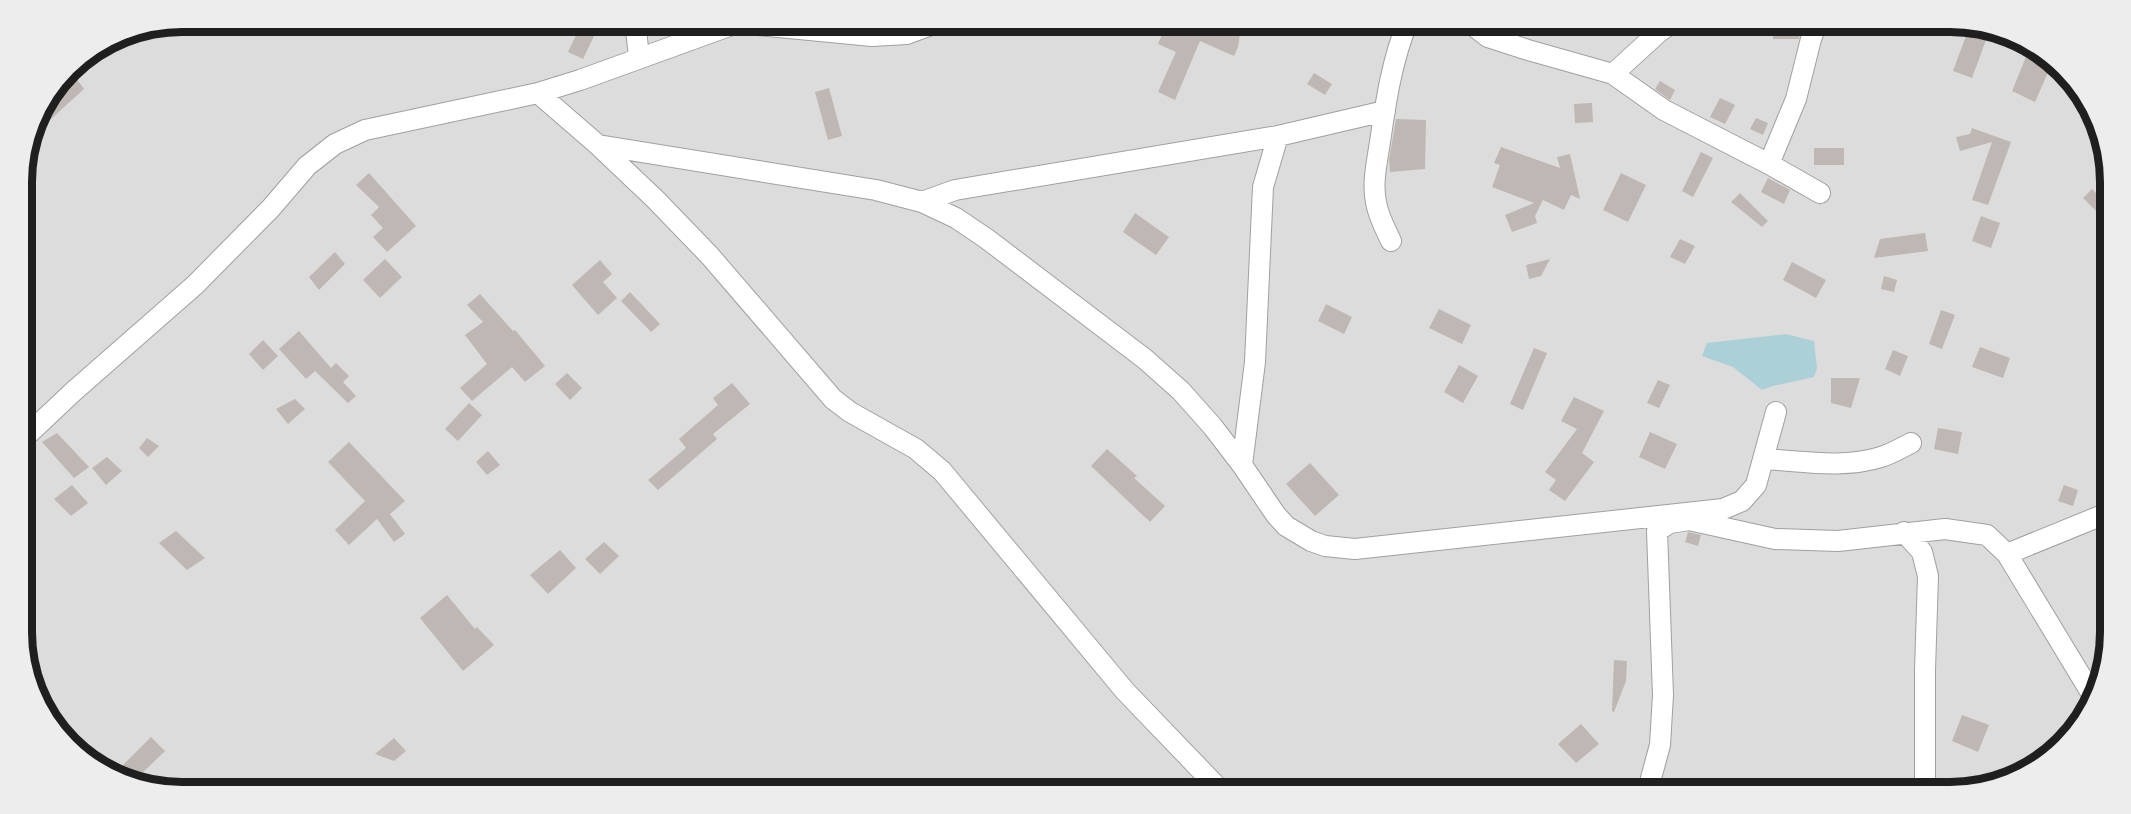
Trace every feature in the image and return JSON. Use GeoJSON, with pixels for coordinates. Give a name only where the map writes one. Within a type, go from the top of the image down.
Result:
{"type":"FeatureCollection","features":[{"type":"Feature","properties":{"kind":"street"},"geometry":{"type":"LineString","coordinates":[[636,32],[639,57]]}},
{"type":"Feature","properties":{"kind":"street"},"geometry":{"type":"LineString","coordinates":[[32,431],[195,285],[271,208],[307,166],[335,144],[365,130],[538,93],[711,32]]}},
{"type":"Feature","properties":{"kind":"street"},"geometry":{"type":"LineString","coordinates":[[834,32],[872,36],[912,32]]}},
{"type":"Feature","properties":{"kind":"street"},"geometry":{"type":"LineString","coordinates":[[1391,241],[1381,222],[1376,201],[1375,180],[1392,67],[1404,32]]}},
{"type":"Feature","properties":{"kind":"street"},"geometry":{"type":"LineString","coordinates":[[1481,32],[1488,37],[1528,50],[1613,74],[1664,110],[1820,193]]}},
{"type":"Feature","properties":{"kind":"street"},"geometry":{"type":"LineString","coordinates":[[1613,74],[1659,32]]}},
{"type":"Feature","properties":{"kind":"street"},"geometry":{"type":"LineString","coordinates":[[1769,164],[1796,99],[1814,32]]}},
{"type":"Feature","properties":{"kind":"street"},"geometry":{"type":"LineString","coordinates":[[538,93],[655,199],[710,256],[833,399],[850,412],[916,449],[942,471],[1125,691],[1212,782]]}},
{"type":"Feature","properties":{"kind":"street"},"geometry":{"type":"LineString","coordinates":[[922,202],[955,190],[1278,136],[1385,111]]}},
{"type":"Feature","properties":{"kind":"street"},"geometry":{"type":"LineString","coordinates":[[1242,465],[1255,362],[1263,187],[1278,136]]}},
{"type":"Feature","properties":{"kind":"street"},"geometry":{"type":"LineString","coordinates":[[598,145],[876,190],[922,202],[948,214],[972,228],[1145,359],[1187,398],[1213,427],[1286,526],[1311,541],[1340,548],[1355,549],[1667,519],[1724,509],[1733,506],[1750,494],[1756,485],[1776,412]]}},
{"type":"Feature","properties":{"kind":"street"},"geometry":{"type":"LineString","coordinates":[[1763,459],[1832,464],[1855,463],[1881,457],[1911,443]]}},
{"type":"Feature","properties":{"kind":"street"},"geometry":{"type":"LineString","coordinates":[[2007,554],[2100,516]]}},
{"type":"Feature","properties":{"kind":"street"},"geometry":{"type":"LineString","coordinates":[[1667,519],[1689,520],[1775,539],[1838,541],[1945,529],[1987,535],[2007,554],[2089,689]]}},
{"type":"Feature","properties":{"kind":"street"},"geometry":{"type":"LineString","coordinates":[[1650,782],[1660,745],[1663,695],[1657,531],[1667,519]]}},
{"type":"Feature","properties":{"kind":"street"},"geometry":{"type":"LineString","coordinates":[[1904,532],[1922,552],[1928,576],[1924,670],[1925,782]]}},
{"type":"Feature","properties":{"kind":"shaded area"},"geometry":{"type":"Polygon","coordinates":[[[172,32],[1959,32],[1998,39],[2033,57],[2062,83],[2084,115],[2092,133],[2098,162],[2100,182],[2100,632],[2097,662],[2092,681],[2074,716],[2056,739],[2041,751],[1998,775],[1959,782],[172,782],[133,775],[98,757],[69,731],[47,699],[34,662],[32,642],[32,172],[43,124],[57,98],[75,75],[98,57],[124,43],[152,34],[172,32]]]}},
{"type":"Feature","properties":{"kind":"water"},"geometry":{"type":"Polygon","coordinates":[[[1786,334],[1814,341],[1817,368],[1814,377],[1762,390],[1733,367],[1702,356],[1707,343],[1786,334]]]}},
{"type":"Feature","properties":{"kind":"building"},"geometry":{"type":"Polygon","coordinates":[[[578,32],[585,32],[594,36],[583,59],[568,52],[578,32]]]}},
{"type":"Feature","properties":{"kind":"building"},"geometry":{"type":"Polygon","coordinates":[[[1163,32],[1240,32],[1234,56],[1200,41],[1175,100],[1158,92],[1176,52],[1158,44],[1163,32]]]}},
{"type":"Feature","properties":{"kind":"building"},"geometry":{"type":"Polygon","coordinates":[[[1773,32],[1801,32],[1799,39],[1773,39],[1773,32]]]}},
{"type":"Feature","properties":{"kind":"building"},"geometry":{"type":"Polygon","coordinates":[[[1967,33],[1986,40],[1972,78],[1953,71],[1967,33]]]}},
{"type":"Feature","properties":{"kind":"building"},"geometry":{"type":"Polygon","coordinates":[[[2026,57],[2049,70],[2035,102],[2012,91],[2026,57]]]}},
{"type":"Feature","properties":{"kind":"building"},"geometry":{"type":"Polygon","coordinates":[[[1314,73],[1332,84],[1325,95],[1307,84],[1314,73]]]}},
{"type":"Feature","properties":{"kind":"building"},"geometry":{"type":"Polygon","coordinates":[[[76,78],[84,89],[50,120],[47,117],[67,86],[76,78]]]}},
{"type":"Feature","properties":{"kind":"building"},"geometry":{"type":"Polygon","coordinates":[[[1660,81],[1675,90],[1670,100],[1655,89],[1660,81]]]}},
{"type":"Feature","properties":{"kind":"building"},"geometry":{"type":"Polygon","coordinates":[[[829,88],[842,136],[828,140],[815,92],[829,88]]]}},
{"type":"Feature","properties":{"kind":"building"},"geometry":{"type":"Polygon","coordinates":[[[1720,98],[1735,105],[1725,124],[1710,117],[1720,98]]]}},
{"type":"Feature","properties":{"kind":"building"},"geometry":{"type":"Polygon","coordinates":[[[1592,103],[1593,122],[1575,123],[1574,104],[1592,103]]]}},
{"type":"Feature","properties":{"kind":"building"},"geometry":{"type":"Polygon","coordinates":[[[1756,118],[1768,123],[1763,135],[1750,129],[1756,118]]]}},
{"type":"Feature","properties":{"kind":"building"},"geometry":{"type":"Polygon","coordinates":[[[1396,119],[1426,120],[1425,169],[1390,172],[1389,160],[1396,119]]]}},
{"type":"Feature","properties":{"kind":"building"},"geometry":{"type":"Polygon","coordinates":[[[1972,128],[2011,142],[1988,205],[1972,200],[1992,142],[1960,151],[1956,137],[1970,134],[1972,128]]]}},
{"type":"Feature","properties":{"kind":"building"},"geometry":{"type":"Polygon","coordinates":[[[1501,147],[1560,168],[1557,157],[1570,154],[1580,199],[1571,195],[1564,210],[1543,200],[1535,216],[1537,223],[1512,232],[1505,215],[1534,203],[1492,187],[1500,165],[1494,163],[1501,147]]]}},
{"type":"Feature","properties":{"kind":"building"},"geometry":{"type":"Polygon","coordinates":[[[1814,148],[1844,148],[1844,165],[1814,165],[1814,148]]]}},
{"type":"Feature","properties":{"kind":"building"},"geometry":{"type":"Polygon","coordinates":[[[1701,152],[1713,158],[1693,197],[1682,191],[1701,152]]]}},
{"type":"Feature","properties":{"kind":"building"},"geometry":{"type":"Polygon","coordinates":[[[369,173],[416,226],[387,252],[373,237],[383,228],[371,215],[379,207],[356,185],[369,173]]]}},
{"type":"Feature","properties":{"kind":"building"},"geometry":{"type":"Polygon","coordinates":[[[1621,173],[1646,185],[1628,222],[1603,210],[1621,173]]]}},
{"type":"Feature","properties":{"kind":"building"},"geometry":{"type":"Polygon","coordinates":[[[1768,178],[1790,190],[1784,204],[1761,192],[1768,178]]]}},
{"type":"Feature","properties":{"kind":"building"},"geometry":{"type":"Polygon","coordinates":[[[2092,189],[2100,197],[2100,215],[2083,198],[2092,189]]]}},
{"type":"Feature","properties":{"kind":"building"},"geometry":{"type":"Polygon","coordinates":[[[1740,193],[1768,221],[1762,227],[1731,202],[1740,193]]]}},
{"type":"Feature","properties":{"kind":"building"},"geometry":{"type":"Polygon","coordinates":[[[1135,213],[1169,237],[1156,255],[1123,232],[1135,213]]]}},
{"type":"Feature","properties":{"kind":"building"},"geometry":{"type":"Polygon","coordinates":[[[1981,216],[2000,223],[1991,248],[1972,241],[1981,216]]]}},
{"type":"Feature","properties":{"kind":"building"},"geometry":{"type":"Polygon","coordinates":[[[1925,233],[1928,251],[1874,258],[1880,239],[1925,233]]]}},
{"type":"Feature","properties":{"kind":"building"},"geometry":{"type":"Polygon","coordinates":[[[1680,239],[1695,246],[1685,264],[1670,257],[1680,239]]]}},
{"type":"Feature","properties":{"kind":"building"},"geometry":{"type":"Polygon","coordinates":[[[335,252],[345,264],[319,290],[309,277],[335,252]]]}},
{"type":"Feature","properties":{"kind":"building"},"geometry":{"type":"Polygon","coordinates":[[[385,259],[402,277],[380,298],[363,280],[385,259]]]}},
{"type":"Feature","properties":{"kind":"building"},"geometry":{"type":"Polygon","coordinates":[[[1550,259],[1541,276],[1529,279],[1526,265],[1550,259]]]}},
{"type":"Feature","properties":{"kind":"building"},"geometry":{"type":"Polygon","coordinates":[[[600,260],[612,274],[603,282],[617,298],[598,315],[572,285],[600,260]]]}},
{"type":"Feature","properties":{"kind":"building"},"geometry":{"type":"Polygon","coordinates":[[[1792,262],[1826,280],[1816,298],[1783,280],[1792,262]]]}},
{"type":"Feature","properties":{"kind":"building"},"geometry":{"type":"Polygon","coordinates":[[[1884,276],[1897,280],[1894,292],[1881,289],[1884,276]]]}},
{"type":"Feature","properties":{"kind":"building"},"geometry":{"type":"Polygon","coordinates":[[[630,292],[660,324],[651,332],[621,301],[630,292]]]}},
{"type":"Feature","properties":{"kind":"building"},"geometry":{"type":"Polygon","coordinates":[[[480,294],[513,331],[515,330],[545,366],[525,382],[512,367],[472,401],[460,388],[487,364],[465,335],[483,322],[467,305],[480,294]]]}},
{"type":"Feature","properties":{"kind":"building"},"geometry":{"type":"Polygon","coordinates":[[[1326,304],[1352,317],[1344,334],[1318,321],[1326,304]]]}},
{"type":"Feature","properties":{"kind":"building"},"geometry":{"type":"Polygon","coordinates":[[[1439,309],[1471,325],[1462,344],[1429,328],[1439,309]]]}},
{"type":"Feature","properties":{"kind":"building"},"geometry":{"type":"Polygon","coordinates":[[[1941,310],[1955,315],[1942,349],[1929,344],[1941,310]]]}},
{"type":"Feature","properties":{"kind":"building"},"geometry":{"type":"Polygon","coordinates":[[[299,331],[331,368],[336,363],[349,376],[343,382],[356,396],[348,403],[315,371],[306,379],[279,349],[299,331]]]}},
{"type":"Feature","properties":{"kind":"building"},"geometry":{"type":"Polygon","coordinates":[[[263,340],[278,356],[263,370],[249,354],[263,340]]]}},
{"type":"Feature","properties":{"kind":"building"},"geometry":{"type":"Polygon","coordinates":[[[1980,347],[2010,358],[2003,378],[1972,367],[1980,347]]]}},
{"type":"Feature","properties":{"kind":"building"},"geometry":{"type":"Polygon","coordinates":[[[1534,348],[1547,353],[1523,410],[1510,404],[1534,348]]]}},
{"type":"Feature","properties":{"kind":"building"},"geometry":{"type":"Polygon","coordinates":[[[1893,350],[1908,356],[1900,376],[1885,369],[1893,350]]]}},
{"type":"Feature","properties":{"kind":"building"},"geometry":{"type":"Polygon","coordinates":[[[1459,365],[1478,376],[1463,403],[1444,392],[1459,365]]]}},
{"type":"Feature","properties":{"kind":"building"},"geometry":{"type":"Polygon","coordinates":[[[567,373],[582,388],[570,400],[555,384],[567,373]]]}},
{"type":"Feature","properties":{"kind":"building"},"geometry":{"type":"Polygon","coordinates":[[[1831,378],[1860,378],[1851,408],[1831,403],[1831,378]]]}},
{"type":"Feature","properties":{"kind":"building"},"geometry":{"type":"Polygon","coordinates":[[[1658,380],[1670,385],[1659,408],[1647,403],[1658,380]]]}},
{"type":"Feature","properties":{"kind":"building"},"geometry":{"type":"Polygon","coordinates":[[[732,383],[750,404],[713,434],[717,439],[658,490],[648,480],[686,448],[679,439],[718,405],[713,398],[732,383]]]}},
{"type":"Feature","properties":{"kind":"building"},"geometry":{"type":"Polygon","coordinates":[[[1574,397],[1604,411],[1582,453],[1594,462],[1565,501],[1549,490],[1556,480],[1545,472],[1577,429],[1561,421],[1574,397]]]}},
{"type":"Feature","properties":{"kind":"building"},"geometry":{"type":"Polygon","coordinates":[[[295,399],[305,409],[288,424],[276,409],[295,399]]]}},
{"type":"Feature","properties":{"kind":"building"},"geometry":{"type":"Polygon","coordinates":[[[469,403],[482,415],[458,441],[445,429],[469,403]]]}},
{"type":"Feature","properties":{"kind":"building"},"geometry":{"type":"Polygon","coordinates":[[[1938,428],[1962,432],[1958,454],[1934,449],[1938,428]]]}},
{"type":"Feature","properties":{"kind":"building"},"geometry":{"type":"Polygon","coordinates":[[[1650,432],[1677,444],[1665,469],[1639,457],[1650,432]]]}},
{"type":"Feature","properties":{"kind":"building"},"geometry":{"type":"Polygon","coordinates":[[[57,433],[89,467],[74,478],[42,442],[57,433]]]}},
{"type":"Feature","properties":{"kind":"building"},"geometry":{"type":"Polygon","coordinates":[[[147,438],[159,446],[148,457],[139,448],[147,438]]]}},
{"type":"Feature","properties":{"kind":"building"},"geometry":{"type":"Polygon","coordinates":[[[349,442],[405,501],[390,514],[405,534],[394,542],[377,519],[349,545],[335,530],[365,501],[328,462],[349,442]]]}},
{"type":"Feature","properties":{"kind":"building"},"geometry":{"type":"Polygon","coordinates":[[[1107,449],[1165,506],[1150,522],[1091,466],[1107,449]]]}},
{"type":"Feature","properties":{"kind":"building"},"geometry":{"type":"Polygon","coordinates":[[[488,451],[500,465],[487,475],[476,462],[488,451]]]}},
{"type":"Feature","properties":{"kind":"building"},"geometry":{"type":"Polygon","coordinates":[[[107,457],[122,471],[106,485],[92,468],[107,457]]]}},
{"type":"Feature","properties":{"kind":"building"},"geometry":{"type":"Polygon","coordinates":[[[1310,463],[1339,495],[1315,516],[1286,484],[1310,463]]]}},
{"type":"Feature","properties":{"kind":"building"},"geometry":{"type":"Polygon","coordinates":[[[72,485],[88,503],[71,516],[54,499],[72,485]]]}},
{"type":"Feature","properties":{"kind":"building"},"geometry":{"type":"Polygon","coordinates":[[[2064,485],[2078,490],[2073,506],[2058,501],[2064,485]]]}},
{"type":"Feature","properties":{"kind":"building"},"geometry":{"type":"Polygon","coordinates":[[[176,531],[205,558],[187,570],[159,543],[176,531]]]}},
{"type":"Feature","properties":{"kind":"building"},"geometry":{"type":"Polygon","coordinates":[[[1688,532],[1701,535],[1698,546],[1685,542],[1688,532]]]}},
{"type":"Feature","properties":{"kind":"building"},"geometry":{"type":"Polygon","coordinates":[[[604,542],[619,556],[600,574],[585,559],[604,542]]]}},
{"type":"Feature","properties":{"kind":"building"},"geometry":{"type":"Polygon","coordinates":[[[560,550],[576,568],[548,594],[530,575],[560,550]]]}},
{"type":"Feature","properties":{"kind":"building"},"geometry":{"type":"Polygon","coordinates":[[[447,595],[475,629],[477,627],[494,645],[463,671],[420,618],[447,595]]]}},
{"type":"Feature","properties":{"kind":"building"},"geometry":{"type":"Polygon","coordinates":[[[1614,660],[1627,661],[1626,681],[1614,712],[1612,711],[1614,660]]]}},
{"type":"Feature","properties":{"kind":"building"},"geometry":{"type":"Polygon","coordinates":[[[1962,715],[1989,725],[1978,752],[1952,741],[1962,715]]]}},
{"type":"Feature","properties":{"kind":"building"},"geometry":{"type":"Polygon","coordinates":[[[1581,724],[1599,744],[1576,763],[1558,744],[1581,724]]]}},
{"type":"Feature","properties":{"kind":"building"},"geometry":{"type":"Polygon","coordinates":[[[151,737],[165,751],[139,776],[120,768],[151,737]]]}},
{"type":"Feature","properties":{"kind":"building"},"geometry":{"type":"Polygon","coordinates":[[[394,738],[406,751],[394,761],[375,754],[394,738]]]}}]}
